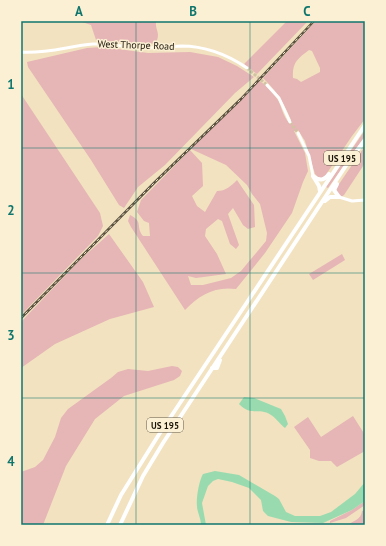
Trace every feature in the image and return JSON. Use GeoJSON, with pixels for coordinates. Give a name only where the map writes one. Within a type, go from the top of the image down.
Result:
{"type":"FeatureCollection","features":[{"type":"Feature","properties":{"kind":"highway"},"geometry":{"type":"LineString","coordinates":[[313,176],[319,179],[324,179],[365,125]]}},
{"type":"Feature","properties":{"kind":"highway","name":"US 195"},"geometry":{"type":"LineString","coordinates":[[107,525],[121,495],[136,469],[365,125]]}},
{"type":"Feature","properties":{"kind":"highway"},"geometry":{"type":"LineString","coordinates":[[339,197],[335,192],[336,186],[365,140]]}},
{"type":"Feature","properties":{"kind":"highway","name":"US 195"},"geometry":{"type":"LineString","coordinates":[[120,525],[143,476],[159,449],[212,368],[217,368],[239,330],[347,164],[365,140]]}},
{"type":"Feature","properties":{"kind":"highway"},"geometry":{"type":"LineString","coordinates":[[313,176],[319,186],[320,191]]}},
{"type":"Feature","properties":{"kind":"highway"},"geometry":{"type":"LineString","coordinates":[[318,209],[330,197],[339,197]]}},
{"type":"Feature","properties":{"kind":"highway"},"geometry":{"type":"LineString","coordinates":[[212,368],[210,367],[209,363],[230,329]]}},
{"type":"Feature","properties":{"kind":"street","name":"West Thorpe Road"},"geometry":{"type":"LineString","coordinates":[[21,52],[48,52],[93,44],[150,48],[183,46],[215,52],[234,59],[247,68]]}},
{"type":"Feature","properties":{"kind":"street"},"geometry":{"type":"LineString","coordinates":[[267,85],[279,98],[290,122]]}},
{"type":"Feature","properties":{"kind":"street"},"geometry":{"type":"LineString","coordinates":[[298,132],[309,156],[313,176]]}},
{"type":"Feature","properties":{"kind":"street"},"geometry":{"type":"LineString","coordinates":[[339,197],[352,201],[365,200]]}},
{"type":"Feature","properties":{"kind":"shaded area"},"geometry":{"type":"Polygon","coordinates":[[[79,21],[156,21],[158,34],[156,43],[142,45],[96,40],[91,25],[79,21]]]}},
{"type":"Feature","properties":{"kind":"shaded area"},"geometry":{"type":"Polygon","coordinates":[[[287,21],[308,21],[257,74],[244,64],[287,21]]]}},
{"type":"Feature","properties":{"kind":"shaded area"},"geometry":{"type":"Polygon","coordinates":[[[316,21],[365,21],[365,119],[325,176],[322,178],[315,174],[305,141],[298,130],[294,131],[305,153],[308,171],[292,213],[265,253],[236,289],[228,288],[214,290],[196,300],[185,310],[131,227],[128,221],[130,215],[137,220],[143,236],[150,236],[149,223],[144,221],[137,212],[141,200],[190,150],[202,163],[203,186],[192,196],[197,206],[205,212],[217,191],[226,189],[237,180],[254,205],[255,227],[248,229],[243,225],[233,208],[228,214],[239,245],[236,249],[230,244],[222,221],[218,219],[206,229],[205,236],[217,254],[226,274],[196,278],[188,276],[191,285],[203,285],[231,278],[241,271],[266,241],[267,233],[260,204],[247,185],[226,165],[191,149],[258,80],[269,89],[278,100],[289,123],[291,120],[283,102],[273,88],[263,78],[316,21]],[[309,50],[296,62],[293,69],[293,78],[301,82],[320,72],[320,68],[312,51],[309,50]]]}},
{"type":"Feature","properties":{"kind":"shaded area"},"geometry":{"type":"Polygon","coordinates":[[[103,47],[148,53],[190,52],[218,57],[237,66],[254,77],[235,93],[165,165],[138,187],[124,208],[119,205],[91,160],[28,67],[27,62],[87,48],[103,47]]]}},
{"type":"Feature","properties":{"kind":"shaded area"},"geometry":{"type":"Polygon","coordinates":[[[21,94],[100,213],[103,226],[98,236],[21,315],[21,94]]]}},
{"type":"Feature","properties":{"kind":"shaded area"},"geometry":{"type":"Polygon","coordinates":[[[365,130],[365,136],[328,188],[326,187],[365,130]]]}},
{"type":"Feature","properties":{"kind":"shaded area"},"geometry":{"type":"Polygon","coordinates":[[[365,146],[365,163],[344,195],[341,197],[336,191],[337,187],[365,146]]]}},
{"type":"Feature","properties":{"kind":"shaded area"},"geometry":{"type":"Polygon","coordinates":[[[109,234],[143,282],[154,307],[110,319],[55,344],[21,368],[21,322],[80,260],[109,234]]]}},
{"type":"Feature","properties":{"kind":"shaded area"},"geometry":{"type":"Polygon","coordinates":[[[342,254],[345,260],[313,280],[309,274],[342,254]]]}},
{"type":"Feature","properties":{"kind":"shaded area"},"geometry":{"type":"Polygon","coordinates":[[[172,366],[178,367],[182,371],[180,376],[174,380],[124,396],[95,419],[66,466],[43,525],[21,525],[21,472],[35,467],[43,460],[55,437],[61,418],[68,409],[118,372],[128,369],[148,371],[172,366]]]}},
{"type":"Feature","properties":{"kind":"shaded area"},"geometry":{"type":"Polygon","coordinates":[[[244,397],[254,398],[281,409],[288,424],[285,428],[273,416],[267,413],[251,411],[243,408],[239,404],[244,397]]]}},
{"type":"Feature","properties":{"kind":"shaded area"},"geometry":{"type":"Polygon","coordinates":[[[353,416],[365,435],[365,451],[337,467],[331,461],[319,461],[310,458],[310,450],[294,427],[308,417],[321,437],[353,416]]]}},
{"type":"Feature","properties":{"kind":"shaded area"},"geometry":{"type":"Polygon","coordinates":[[[215,471],[239,475],[275,496],[279,499],[286,512],[295,516],[320,516],[331,512],[355,494],[365,482],[365,501],[352,510],[323,523],[291,522],[268,516],[263,511],[261,500],[249,488],[218,479],[213,481],[208,486],[202,503],[206,525],[201,525],[197,508],[197,494],[199,485],[203,474],[215,471]]]}},
{"type":"Feature","properties":{"kind":"shaded area"},"geometry":{"type":"Polygon","coordinates":[[[365,501],[365,505],[346,518],[330,523],[330,521],[352,510],[365,501]]]}},
{"type":"Feature","properties":{"kind":"shaded area"},"geometry":{"type":"Polygon","coordinates":[[[365,510],[365,525],[348,525],[359,518],[362,511],[365,510]]]}},
{"type":"Feature","properties":{"kind":"tunnel"},"geometry":{"type":"LineString","coordinates":[[247,68],[267,85]]}},
{"type":"Feature","properties":{"kind":"tunnel"},"geometry":{"type":"LineString","coordinates":[[290,122],[298,133]]}},
{"type":"Feature","properties":{"kind":"railway"},"geometry":{"type":"LineString","coordinates":[[21,318],[155,182],[241,99],[314,21]]}}]}
